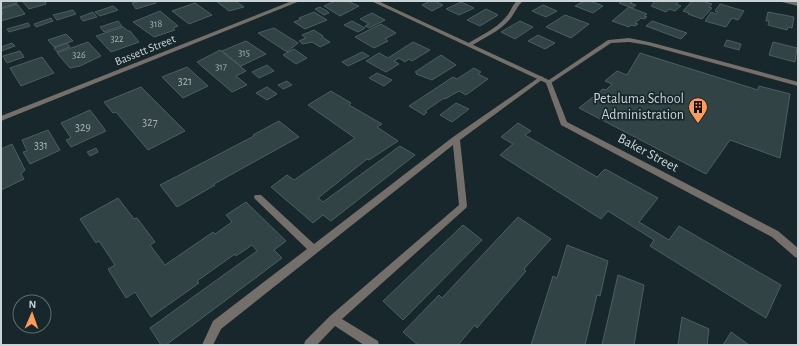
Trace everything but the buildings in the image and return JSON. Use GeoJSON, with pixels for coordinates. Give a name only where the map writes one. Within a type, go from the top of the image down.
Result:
{"type":"FeatureCollection","features":[{"type":"Feature","properties":{"kind":"street","name":"Bassett Street"},"geometry":{"type":"LineString","coordinates":[[1,118],[297,1]]}},
{"type":"Feature","properties":{"kind":"street"},"geometry":{"type":"LineString","coordinates":[[374,1],[545,80]]}},
{"type":"Feature","properties":{"kind":"street"},"geometry":{"type":"LineString","coordinates":[[469,45],[509,20],[514,13],[516,4],[520,1]]}},
{"type":"Feature","properties":{"kind":"street"},"geometry":{"type":"LineString","coordinates":[[784,1],[798,4]]}},
{"type":"Feature","properties":{"kind":"street"},"geometry":{"type":"LineString","coordinates":[[206,345],[217,325],[456,139],[545,80],[610,41],[629,40],[647,43],[798,84]]}},
{"type":"Feature","properties":{"kind":"street","name":"Baker Street"},"geometry":{"type":"LineString","coordinates":[[545,80],[564,123],[775,234],[798,254]]}},
{"type":"Feature","properties":{"kind":"street"},"geometry":{"type":"LineString","coordinates":[[309,345],[334,320],[463,206],[456,139]]}},
{"type":"Feature","properties":{"kind":"street"},"geometry":{"type":"LineString","coordinates":[[258,197],[314,249]]}},
{"type":"Feature","properties":{"kind":"street"},"geometry":{"type":"LineString","coordinates":[[334,320],[374,345]]}},
{"type":"Feature","properties":{"kind":"place","name":"Petaluma School Administration"},"geometry":{"type":"Point","coordinates":[698,124]}}]}
